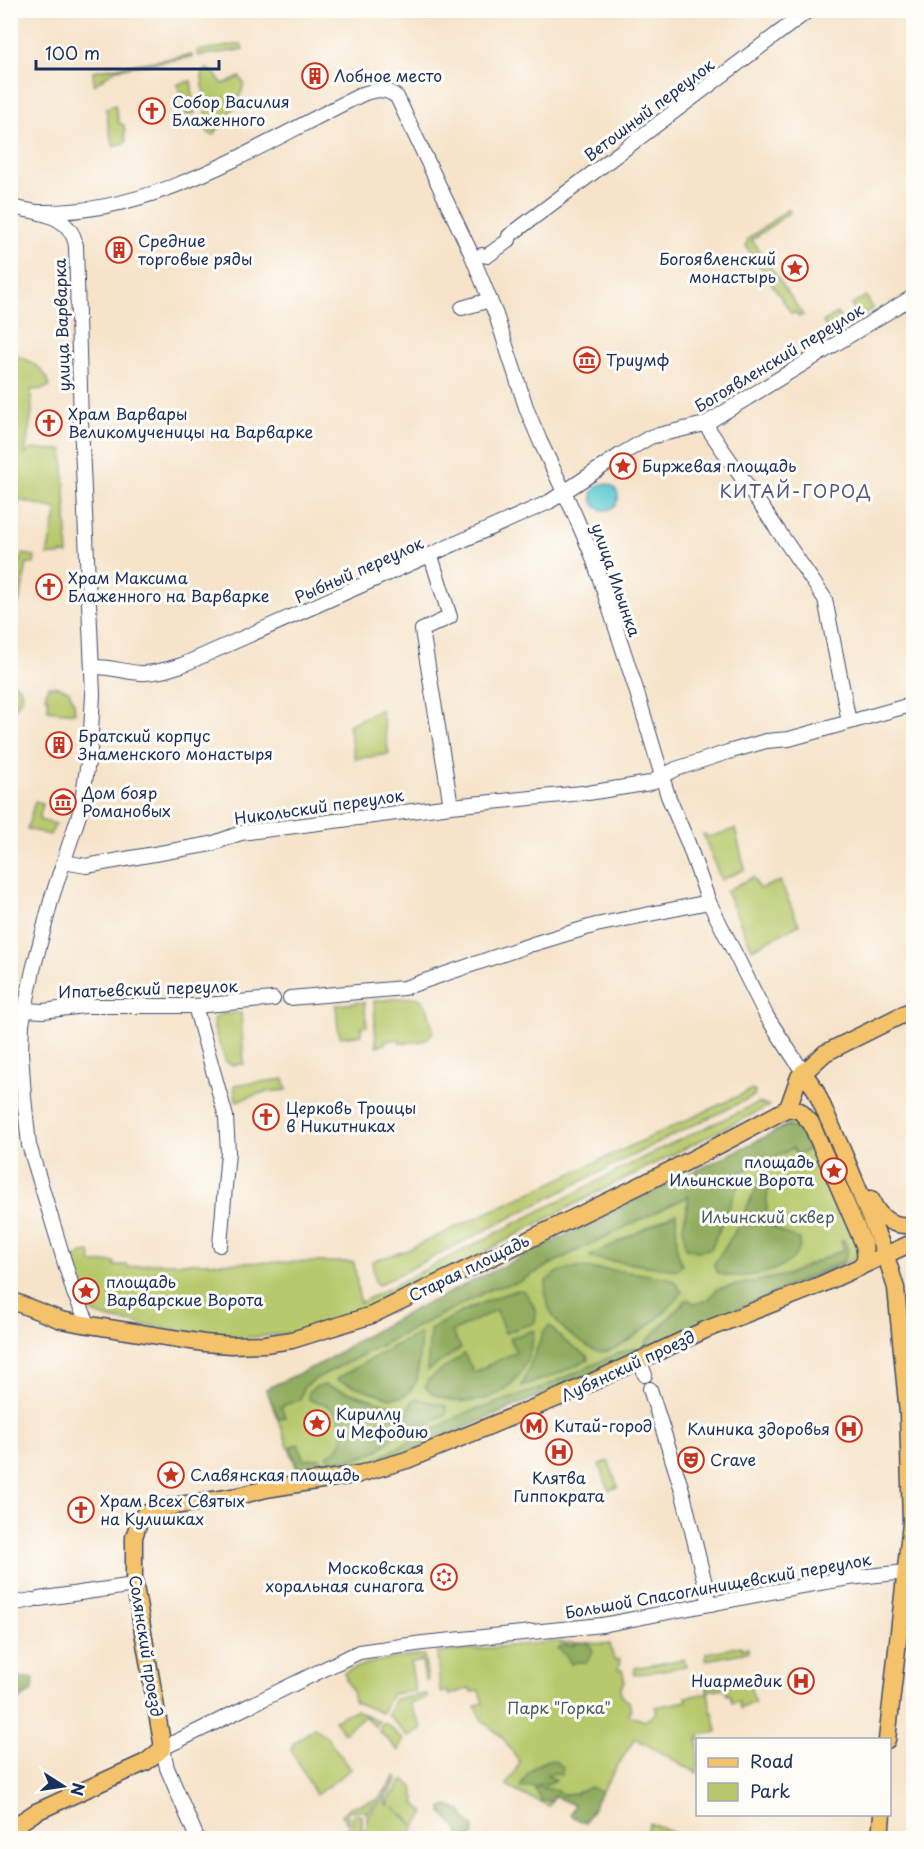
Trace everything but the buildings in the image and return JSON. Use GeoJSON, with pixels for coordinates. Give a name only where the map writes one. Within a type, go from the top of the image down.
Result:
{"type":"FeatureCollection","features":[{"type":"Feature","properties":{"kind":"main road"},"geometry":{"type":"LineString","coordinates":[[859,1268],[866,1259],[864,1245],[811,1123],[800,1111],[793,1107],[788,1108],[796,1083],[803,1072],[825,1053],[914,1009]]}},
{"type":"Feature","properties":{"kind":"main road"},"geometry":{"type":"LineString","coordinates":[[803,1072],[815,1089],[843,1152],[886,1256],[896,1288],[905,1368],[911,1460],[912,1523],[887,1738]]}},
{"type":"Feature","properties":{"kind":"main road","name":"Старая площадь"},"geometry":{"type":"LineString","coordinates":[[10,1300],[61,1320],[204,1343],[265,1344],[292,1340],[372,1315],[694,1157],[788,1108]]}},
{"type":"Feature","properties":{"kind":"main road"},"geometry":{"type":"LineString","coordinates":[[843,1152],[863,1179],[875,1209],[882,1217],[896,1225],[914,1226]]}},
{"type":"Feature","properties":{"kind":"main road","name":"Лубянский проезд"},"geometry":{"type":"LineString","coordinates":[[134,1544],[140,1520],[153,1510],[359,1474],[407,1460],[643,1368],[705,1330],[859,1268],[914,1242]]}},
{"type":"Feature","properties":{"kind":"main road","name":"Солянский проезд"},"geometry":{"type":"LineString","coordinates":[[134,1544],[134,1585],[163,1748]]}},
{"type":"Feature","properties":{"kind":"main road"},"geometry":{"type":"LineString","coordinates":[[10,1829],[36,1812],[146,1762],[163,1748]]}},
{"type":"Feature","properties":{"kind":"main road"},"geometry":{"type":"LineString","coordinates":[[880,1839],[882,1816]]}},
{"type":"Feature","properties":{"kind":"street","name":"Ветошный переулок"},"geometry":{"type":"LineString","coordinates":[[478,258],[484,250],[504,235],[509,236],[809,10]]}},
{"type":"Feature","properties":{"kind":"street","name":"улица Ильинка"},"geometry":{"type":"LineString","coordinates":[[40,212],[74,211],[152,194],[195,177],[363,93],[380,90],[397,97],[478,258],[527,410],[592,555],[668,796],[709,902],[767,1017],[803,1072]]}},
{"type":"Feature","properties":{"kind":"street"},"geometry":{"type":"LineString","coordinates":[[10,207],[40,212]]}},
{"type":"Feature","properties":{"kind":"street","name":"улица Варварка"},"geometry":{"type":"LineString","coordinates":[[40,212],[63,222],[73,234],[76,246],[93,694],[90,750],[80,812],[52,897],[24,1010],[21,1033],[22,1075],[29,1145],[74,1293],[89,1325]]}},
{"type":"Feature","properties":{"kind":"street","name":"Богоявленский переулок"},"geometry":{"type":"LineString","coordinates":[[565,493],[650,437],[705,424],[914,296]]}},
{"type":"Feature","properties":{"kind":"street"},"geometry":{"type":"LineString","coordinates":[[462,308],[490,300]]}},
{"type":"Feature","properties":{"kind":"street"},"geometry":{"type":"LineString","coordinates":[[705,424],[825,598],[849,722]]}},
{"type":"Feature","properties":{"kind":"street","name":"Рыбный переулок"},"geometry":{"type":"LineString","coordinates":[[92,667],[107,666],[140,673],[163,671],[182,665],[430,556],[565,493]]}},
{"type":"Feature","properties":{"kind":"street"},"geometry":{"type":"LineString","coordinates":[[430,556],[450,617],[422,630],[451,806]]}},
{"type":"Feature","properties":{"kind":"street","name":"Никольский переулок"},"geometry":{"type":"LineString","coordinates":[[64,862],[86,866],[211,844],[241,833],[451,806],[585,793],[650,783],[662,776],[728,752],[766,741],[783,740],[914,704]]}},
{"type":"Feature","properties":{"kind":"street"},"geometry":{"type":"LineString","coordinates":[[290,998],[405,988],[596,925],[709,902]]}},
{"type":"Feature","properties":{"kind":"street","name":"Ипатьевский переулок"},"geometry":{"type":"LineString","coordinates":[[24,1010],[43,1011],[84,1006],[195,1006],[273,999]]}},
{"type":"Feature","properties":{"kind":"street"},"geometry":{"type":"LineString","coordinates":[[195,1006],[226,1117],[228,1152],[220,1245]]}},
{"type":"Feature","properties":{"kind":"street"},"geometry":{"type":"LineString","coordinates":[[650,1389],[682,1490],[710,1604]]}},
{"type":"Feature","properties":{"kind":"street","name":"Большой Спасоглинищевский переулок"},"geometry":{"type":"LineString","coordinates":[[163,1748],[359,1652],[430,1642],[602,1625],[849,1578],[906,1572]]}},
{"type":"Feature","properties":{"kind":"street"},"geometry":{"type":"LineString","coordinates":[[10,1604],[134,1585]]}},
{"type":"Feature","properties":{"kind":"street"},"geometry":{"type":"LineString","coordinates":[[163,1748],[167,1768],[197,1839]]}},
{"type":"Feature","properties":{"kind":"green space"},"geometry":{"type":"Polygon","coordinates":[[[241,44],[243,49],[240,50],[198,56],[197,51],[241,44]]]}},
{"type":"Feature","properties":{"kind":"green space"},"geometry":{"type":"Polygon","coordinates":[[[192,55],[192,57],[116,69],[94,85],[93,71],[192,55]]]}},
{"type":"Feature","properties":{"kind":"green space"},"geometry":{"type":"Polygon","coordinates":[[[207,69],[213,72],[223,84],[240,77],[244,84],[235,105],[213,135],[208,133],[202,76],[207,69]]]}},
{"type":"Feature","properties":{"kind":"green space"},"geometry":{"type":"Polygon","coordinates":[[[191,81],[195,113],[186,115],[185,96],[179,92],[178,84],[191,81]]]}},
{"type":"Feature","properties":{"kind":"green space"},"geometry":{"type":"Polygon","coordinates":[[[115,105],[119,123],[124,125],[126,142],[114,147],[106,108],[115,105]]]}},
{"type":"Feature","properties":{"kind":"green space"},"geometry":{"type":"Polygon","coordinates":[[[788,209],[790,212],[752,240],[803,315],[799,317],[795,312],[792,314],[746,246],[748,239],[788,209]]]}},
{"type":"Feature","properties":{"kind":"green space"},"geometry":{"type":"Polygon","coordinates":[[[866,296],[873,308],[859,317],[851,305],[866,296]]]}},
{"type":"Feature","properties":{"kind":"green space"},"geometry":{"type":"Polygon","coordinates":[[[837,313],[845,325],[830,334],[823,322],[837,313]]]}},
{"type":"Feature","properties":{"kind":"green space"},"geometry":{"type":"Polygon","coordinates":[[[11,354],[24,358],[40,369],[48,379],[50,386],[31,390],[32,412],[25,454],[31,449],[63,450],[68,554],[47,555],[57,509],[19,500],[11,527],[11,354]]]}},
{"type":"Feature","properties":{"kind":"green space"},"geometry":{"type":"Polygon","coordinates":[[[23,554],[35,556],[34,564],[27,563],[20,600],[18,605],[11,606],[11,559],[21,562],[23,554]]]}},
{"type":"Feature","properties":{"kind":"green space"},"geometry":{"type":"Polygon","coordinates":[[[11,683],[20,688],[22,696],[15,708],[11,710],[11,683]]]}},
{"type":"Feature","properties":{"kind":"green space"},"geometry":{"type":"Polygon","coordinates":[[[48,686],[60,687],[69,691],[75,713],[48,710],[48,698],[45,697],[48,686]]]}},
{"type":"Feature","properties":{"kind":"green space"},"geometry":{"type":"Polygon","coordinates":[[[381,709],[389,754],[355,759],[348,725],[381,709]]]}},
{"type":"Feature","properties":{"kind":"green space"},"geometry":{"type":"Polygon","coordinates":[[[35,801],[43,803],[39,820],[56,824],[50,835],[27,829],[35,801]]]}},
{"type":"Feature","properties":{"kind":"green space"},"geometry":{"type":"Polygon","coordinates":[[[735,829],[745,869],[721,880],[703,834],[709,837],[735,829]]]}},
{"type":"Feature","properties":{"kind":"green space"},"geometry":{"type":"Polygon","coordinates":[[[753,877],[759,889],[780,881],[799,925],[752,949],[726,891],[753,877]]]}},
{"type":"Feature","properties":{"kind":"green space"},"geometry":{"type":"Polygon","coordinates":[[[419,998],[426,1005],[433,1032],[430,1036],[419,1042],[400,1043],[400,1039],[385,1041],[385,1044],[376,1046],[374,1001],[419,998]]]}},
{"type":"Feature","properties":{"kind":"green space"},"geometry":{"type":"Polygon","coordinates":[[[364,1002],[367,1026],[361,1027],[361,1035],[341,1037],[338,1030],[336,1005],[364,1002]]]}},
{"type":"Feature","properties":{"kind":"green space"},"geometry":{"type":"Polygon","coordinates":[[[241,1013],[244,1064],[231,1065],[226,1062],[214,1029],[214,1019],[221,1014],[241,1013]]]}},
{"type":"Feature","properties":{"kind":"green space"},"geometry":{"type":"Polygon","coordinates":[[[284,1079],[287,1090],[265,1092],[236,1101],[234,1085],[284,1079]]]}},
{"type":"Feature","properties":{"kind":"green space"},"geometry":{"type":"Polygon","coordinates":[[[751,1090],[755,1092],[754,1096],[378,1285],[375,1282],[372,1261],[405,1251],[751,1090]]]}},
{"type":"Feature","properties":{"kind":"green space"},"geometry":{"type":"Polygon","coordinates":[[[758,1103],[769,1106],[592,1195],[386,1304],[298,1333],[230,1339],[109,1319],[90,1312],[74,1273],[73,1259],[82,1253],[90,1252],[92,1263],[114,1262],[115,1266],[127,1265],[128,1268],[152,1263],[354,1262],[360,1303],[664,1147],[758,1103]]]}},
{"type":"Feature","properties":{"kind":"green space","name":"Ильинский сквер"},"geometry":{"type":"Polygon","coordinates":[[[792,1122],[804,1124],[862,1250],[857,1258],[396,1458],[299,1474],[266,1389],[324,1362],[402,1316],[732,1155],[792,1122]]]}},
{"type":"Feature","properties":{"kind":"green space"},"geometry":{"type":"Polygon","coordinates":[[[787,1126],[801,1132],[808,1150],[797,1155],[793,1148],[770,1160],[768,1167],[757,1164],[725,1179],[737,1175],[741,1178],[711,1249],[697,1251],[686,1248],[683,1227],[689,1196],[562,1258],[517,1283],[493,1288],[317,1378],[303,1388],[300,1400],[281,1406],[285,1417],[279,1419],[266,1389],[324,1362],[402,1316],[787,1126]]]}},
{"type":"Feature","properties":{"kind":"green space"},"geometry":{"type":"Polygon","coordinates":[[[761,1179],[770,1179],[766,1207],[769,1220],[777,1229],[800,1240],[798,1251],[791,1260],[767,1272],[739,1276],[716,1272],[714,1264],[733,1235],[761,1179]]]}},
{"type":"Feature","properties":{"kind":"green space"},"geometry":{"type":"Polygon","coordinates":[[[676,1213],[677,1250],[682,1265],[677,1270],[591,1258],[590,1256],[676,1213]]]}},
{"type":"Feature","properties":{"kind":"green space"},"geometry":{"type":"Polygon","coordinates":[[[844,1240],[848,1250],[843,1262],[648,1349],[646,1347],[645,1343],[686,1300],[695,1304],[709,1299],[717,1289],[787,1275],[844,1249],[841,1241],[844,1240]]]}},
{"type":"Feature","properties":{"kind":"green space"},"geometry":{"type":"Polygon","coordinates":[[[580,1268],[669,1278],[682,1292],[658,1318],[633,1337],[611,1350],[599,1352],[566,1331],[554,1317],[547,1301],[546,1282],[550,1278],[562,1271],[580,1268]]]}},
{"type":"Feature","properties":{"kind":"green space"},"geometry":{"type":"Polygon","coordinates":[[[517,1290],[524,1291],[532,1302],[536,1315],[534,1323],[505,1333],[496,1310],[452,1332],[461,1348],[427,1371],[430,1330],[472,1307],[517,1290]]]}},
{"type":"Feature","properties":{"kind":"green space"},"geometry":{"type":"Polygon","coordinates":[[[550,1326],[562,1339],[587,1356],[588,1360],[550,1377],[522,1386],[544,1331],[550,1326]]]}},
{"type":"Feature","properties":{"kind":"green space"},"geometry":{"type":"Polygon","coordinates":[[[534,1330],[527,1361],[520,1374],[499,1393],[471,1401],[454,1401],[438,1396],[425,1387],[428,1380],[464,1354],[474,1372],[516,1352],[510,1338],[534,1330]]]}},
{"type":"Feature","properties":{"kind":"green space"},"geometry":{"type":"Polygon","coordinates":[[[421,1335],[417,1381],[402,1397],[390,1398],[337,1380],[392,1347],[421,1335]]]}},
{"type":"Feature","properties":{"kind":"green space"},"geometry":{"type":"Polygon","coordinates":[[[637,1348],[640,1350],[639,1353],[396,1458],[348,1471],[299,1474],[290,1447],[298,1444],[304,1460],[320,1458],[330,1466],[373,1461],[463,1414],[539,1389],[624,1351],[637,1348]]]}},
{"type":"Feature","properties":{"kind":"green space"},"geometry":{"type":"Polygon","coordinates":[[[324,1385],[397,1407],[399,1420],[396,1432],[389,1442],[366,1456],[339,1460],[327,1458],[340,1445],[343,1430],[338,1415],[332,1409],[308,1398],[312,1389],[324,1385]]]}},
{"type":"Feature","properties":{"kind":"green space"},"geometry":{"type":"Polygon","coordinates":[[[416,1398],[445,1406],[446,1414],[411,1434],[403,1436],[408,1410],[416,1398]]]}},
{"type":"Feature","properties":{"kind":"green space"},"geometry":{"type":"Polygon","coordinates":[[[608,1461],[618,1487],[609,1490],[599,1465],[608,1461]]]}},
{"type":"Feature","properties":{"kind":"green space","name":"Парк \"Горка\""},"geometry":{"type":"Polygon","coordinates":[[[550,1642],[610,1644],[614,1660],[619,1659],[620,1661],[618,1670],[622,1670],[625,1682],[621,1693],[623,1698],[629,1701],[630,1716],[645,1721],[657,1712],[655,1707],[687,1701],[686,1697],[707,1693],[707,1687],[748,1679],[755,1702],[740,1709],[739,1702],[732,1703],[730,1694],[727,1695],[725,1688],[708,1691],[717,1732],[699,1735],[700,1738],[696,1738],[696,1772],[635,1738],[593,1805],[585,1823],[570,1815],[574,1805],[554,1796],[549,1806],[507,1785],[520,1762],[502,1737],[482,1720],[475,1706],[483,1703],[479,1690],[471,1692],[470,1688],[449,1695],[447,1691],[442,1693],[437,1653],[550,1642]]]}},
{"type":"Feature","properties":{"kind":"green space"},"geometry":{"type":"Polygon","coordinates":[[[577,1643],[589,1643],[593,1651],[587,1662],[571,1664],[558,1648],[563,1645],[573,1646],[577,1643]]]}},
{"type":"Feature","properties":{"kind":"green space"},"geometry":{"type":"Polygon","coordinates":[[[741,1646],[742,1649],[747,1648],[748,1652],[706,1660],[706,1653],[741,1646]]]}},
{"type":"Feature","properties":{"kind":"green space"},"geometry":{"type":"Polygon","coordinates":[[[424,1655],[428,1680],[425,1680],[422,1661],[411,1663],[415,1691],[392,1694],[381,1713],[354,1701],[344,1673],[373,1662],[424,1655]]]}},
{"type":"Feature","properties":{"kind":"green space"},"geometry":{"type":"Polygon","coordinates":[[[684,1659],[686,1666],[634,1675],[635,1668],[684,1659]]]}},
{"type":"Feature","properties":{"kind":"green space"},"geometry":{"type":"Polygon","coordinates":[[[10,1672],[15,1678],[34,1678],[33,1691],[16,1702],[11,1699],[10,1672]]]}},
{"type":"Feature","properties":{"kind":"green space"},"geometry":{"type":"Polygon","coordinates":[[[427,1694],[427,1698],[409,1703],[422,1728],[408,1737],[387,1715],[395,1699],[427,1694]]]}},
{"type":"Feature","properties":{"kind":"green space"},"geometry":{"type":"Polygon","coordinates":[[[355,1710],[379,1721],[376,1727],[364,1716],[344,1733],[334,1720],[355,1710]]]}},
{"type":"Feature","properties":{"kind":"green space"},"geometry":{"type":"Polygon","coordinates":[[[383,1723],[403,1740],[399,1751],[379,1731],[383,1723]]]}},
{"type":"Feature","properties":{"kind":"green space"},"geometry":{"type":"Polygon","coordinates":[[[314,1728],[326,1736],[351,1769],[316,1795],[291,1750],[293,1744],[314,1728]]]}},
{"type":"Feature","properties":{"kind":"green space"},"geometry":{"type":"Polygon","coordinates":[[[548,1760],[555,1761],[563,1767],[561,1775],[554,1773],[547,1775],[556,1780],[520,1788],[531,1770],[548,1760]]]}},
{"type":"Feature","properties":{"kind":"green space"},"geometry":{"type":"Polygon","coordinates":[[[396,1776],[379,1800],[366,1813],[364,1810],[347,1811],[349,1824],[341,1815],[350,1807],[379,1799],[396,1776]]]}},
{"type":"Feature","properties":{"kind":"green space"},"geometry":{"type":"Polygon","coordinates":[[[399,1778],[385,1798],[386,1804],[388,1806],[388,1800],[404,1780],[413,1787],[415,1803],[425,1813],[415,1826],[394,1807],[415,1827],[411,1832],[406,1836],[393,1839],[365,1838],[367,1816],[399,1778]]]}},
{"type":"Feature","properties":{"kind":"green space"},"geometry":{"type":"Polygon","coordinates":[[[591,1787],[601,1792],[585,1823],[570,1815],[574,1805],[554,1796],[551,1802],[541,1801],[534,1788],[558,1790],[563,1795],[576,1794],[591,1787]]]}},
{"type":"Feature","properties":{"kind":"green space"},"geometry":{"type":"Polygon","coordinates":[[[448,1806],[462,1811],[474,1827],[474,1834],[471,1838],[460,1838],[457,1829],[442,1812],[442,1808],[448,1806]]]}},
{"type":"Feature","properties":{"kind":"green space"},"geometry":{"type":"Polygon","coordinates":[[[355,1814],[362,1816],[362,1835],[346,1837],[343,1833],[353,1827],[351,1817],[355,1814]]]}},
{"type":"Feature","properties":{"kind":"green space"},"geometry":{"type":"Polygon","coordinates":[[[649,1823],[686,1838],[645,1838],[649,1823]]]}},
{"type":"Feature","properties":{"kind":"water"},"geometry":{"type":"Polygon","coordinates":[[[605,484],[614,488],[618,497],[614,506],[605,510],[596,506],[592,497],[596,488],[605,484]]]}},
{"type":"Feature","properties":{"kind":"place","name":"Лобное место"},"geometry":{"type":"Point","coordinates":[315,76]}},
{"type":"Feature","properties":{"kind":"place","name":"Собор Василия Блаженного"},"geometry":{"type":"Point","coordinates":[152,111]}},
{"type":"Feature","properties":{"kind":"place","name":"Средние торговые ряды"},"geometry":{"type":"Point","coordinates":[119,250]}},
{"type":"Feature","properties":{"kind":"place","name":"Богоявленский монастырь"},"geometry":{"type":"Point","coordinates":[795,268]}},
{"type":"Feature","properties":{"kind":"place","name":"Триумф"},"geometry":{"type":"Point","coordinates":[587,360]}},
{"type":"Feature","properties":{"kind":"place","name":"Храм Варвары Великомученицы на Варварке"},"geometry":{"type":"Point","coordinates":[49,423]}},
{"type":"Feature","properties":{"kind":"place","name":"Биржевая площадь"},"geometry":{"type":"Point","coordinates":[623,466]}},
{"type":"Feature","properties":{"kind":"place","name":"Храм Максима Блаженного на Варварке"},"geometry":{"type":"Point","coordinates":[49,587]}},
{"type":"Feature","properties":{"kind":"place","name":"Братский корпус Знаменского монастыря"},"geometry":{"type":"Point","coordinates":[59,745]}},
{"type":"Feature","properties":{"kind":"place","name":"Дом бояр Романовых"},"geometry":{"type":"Point","coordinates":[63,802]}},
{"type":"Feature","properties":{"kind":"place","name":"Церковь Троицы в Никитниках"},"geometry":{"type":"Point","coordinates":[266,1117]}},
{"type":"Feature","properties":{"kind":"place","name":"площадь Ильинские Ворота"},"geometry":{"type":"Point","coordinates":[834,1171]}},
{"type":"Feature","properties":{"kind":"place","name":"площадь Варварские Ворота"},"geometry":{"type":"Point","coordinates":[86,1291]}},
{"type":"Feature","properties":{"kind":"place","name":"Кириллу и Мефодию"},"geometry":{"type":"Point","coordinates":[317,1423]}},
{"type":"Feature","properties":{"kind":"place","name":"Китай-город"},"geometry":{"type":"Point","coordinates":[534,1426]}},
{"type":"Feature","properties":{"kind":"place","name":"Клиника здоровья"},"geometry":{"type":"Point","coordinates":[849,1429]}},
{"type":"Feature","properties":{"kind":"place","name":"Клятва Гиппократа"},"geometry":{"type":"Point","coordinates":[559,1452]}},
{"type":"Feature","properties":{"kind":"place","name":"Crave"},"geometry":{"type":"Point","coordinates":[691,1460]}},
{"type":"Feature","properties":{"kind":"place","name":"Славянская площадь"},"geometry":{"type":"Point","coordinates":[171,1475]}},
{"type":"Feature","properties":{"kind":"place","name":"Храм Всех Святых на Кулишках"},"geometry":{"type":"Point","coordinates":[81,1510]}},
{"type":"Feature","properties":{"kind":"place","name":"Московская хоральная синагога"},"geometry":{"type":"Point","coordinates":[444,1577]}},
{"type":"Feature","properties":{"kind":"place","name":"Ниармедик"},"geometry":{"type":"Point","coordinates":[801,1681]}},
{"type":"Feature","properties":{"kind":"district","name":"КИТАЙ-ГОРОД"},"geometry":{"type":"Point","coordinates":[796,492]}}]}
